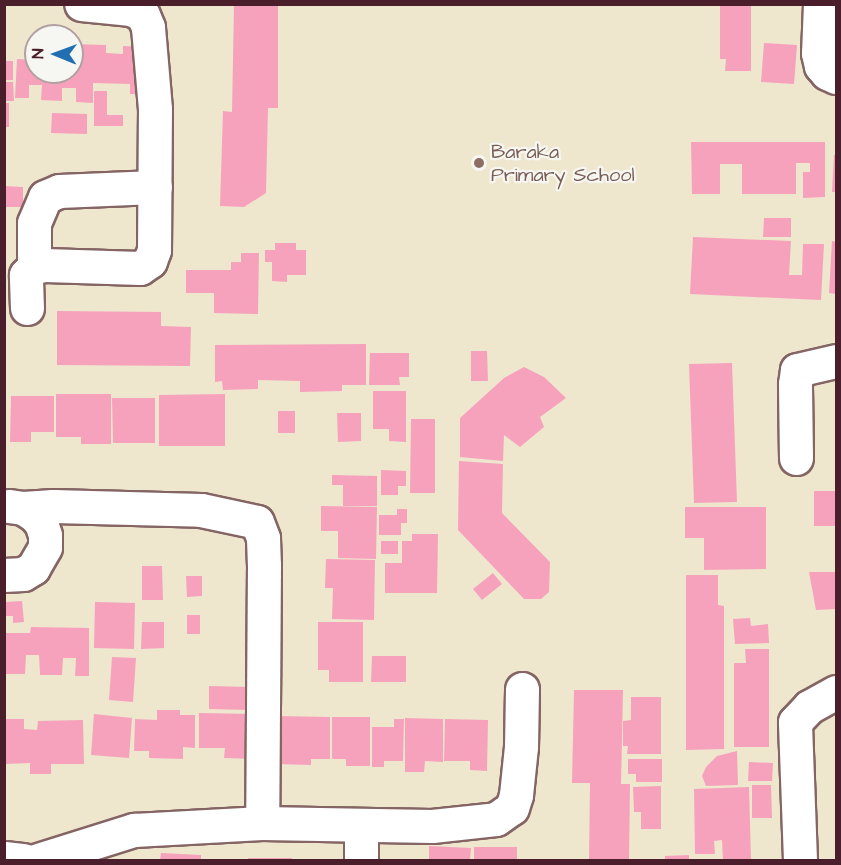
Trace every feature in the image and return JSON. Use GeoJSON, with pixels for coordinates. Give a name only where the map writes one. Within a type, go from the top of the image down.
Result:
{"type":"FeatureCollection","features":[{"type":"Feature","properties":{"kind":"street"},"geometry":{"type":"LineString","coordinates":[[27,308],[26,275],[34,267],[45,265],[140,268],[150,261],[154,250],[154,109],[148,27],[142,15],[131,9],[81,4]]}},
{"type":"Feature","properties":{"kind":"street"},"geometry":{"type":"LineString","coordinates":[[820,4],[818,52],[821,66],[827,73],[837,77]]}},
{"type":"Feature","properties":{"kind":"street"},"geometry":{"type":"LineString","coordinates":[[34,267],[34,223],[45,197],[59,190],[155,187]]}},
{"type":"Feature","properties":{"kind":"street"},"geometry":{"type":"LineString","coordinates":[[796,458],[795,384],[798,369],[837,361]]}},
{"type":"Feature","properties":{"kind":"street"},"geometry":{"type":"LineString","coordinates":[[14,508],[53,506],[201,510],[257,522],[263,538],[264,565],[262,823]]}},
{"type":"Feature","properties":{"kind":"street"},"geometry":{"type":"LineString","coordinates":[[4,575],[23,574],[33,568],[45,547],[45,535],[41,524],[14,508]]}},
{"type":"Feature","properties":{"kind":"street"},"geometry":{"type":"LineString","coordinates":[[38,861],[134,830],[262,823],[432,826],[479,822],[504,816],[512,808],[519,771],[522,689]]}},
{"type":"Feature","properties":{"kind":"street"},"geometry":{"type":"LineString","coordinates":[[800,861],[795,722],[809,707],[837,692]]}},
{"type":"Feature","properties":{"kind":"street"},"geometry":{"type":"LineString","coordinates":[[362,826],[362,861]]}},
{"type":"Feature","properties":{"kind":"street"},"geometry":{"type":"LineString","coordinates":[[4,858],[24,861]]}},
{"type":"Feature","properties":{"kind":"building"},"geometry":{"type":"Polygon","coordinates":[[[234,4],[278,4],[278,108],[268,108],[266,193],[244,207],[220,206],[223,111],[232,112],[234,4]]]}},
{"type":"Feature","properties":{"kind":"building"},"geometry":{"type":"Polygon","coordinates":[[[720,4],[751,4],[751,71],[725,71],[726,59],[720,59],[720,4]]]}},
{"type":"Feature","properties":{"kind":"building"},"geometry":{"type":"Polygon","coordinates":[[[764,43],[797,45],[794,84],[761,82],[764,43]]]}},
{"type":"Feature","properties":{"kind":"building"},"geometry":{"type":"Polygon","coordinates":[[[84,44],[106,45],[106,53],[123,54],[123,46],[144,47],[143,94],[130,94],[130,84],[93,83],[93,103],[76,102],[76,88],[62,88],[62,101],[41,100],[42,85],[29,85],[29,98],[15,98],[17,59],[24,59],[24,84],[84,84],[84,44]]]}},
{"type":"Feature","properties":{"kind":"building"},"geometry":{"type":"Polygon","coordinates":[[[4,61],[13,61],[13,80],[4,80],[4,61]]]}},
{"type":"Feature","properties":{"kind":"building"},"geometry":{"type":"Polygon","coordinates":[[[4,82],[13,82],[14,101],[4,101],[4,82]]]}},
{"type":"Feature","properties":{"kind":"building"},"geometry":{"type":"Polygon","coordinates":[[[94,91],[107,91],[107,115],[123,115],[123,126],[94,126],[94,91]]]}},
{"type":"Feature","properties":{"kind":"building"},"geometry":{"type":"Polygon","coordinates":[[[4,103],[9,103],[9,127],[4,127],[4,103]]]}},
{"type":"Feature","properties":{"kind":"building"},"geometry":{"type":"Polygon","coordinates":[[[52,113],[87,114],[87,134],[51,133],[52,113]]]}},
{"type":"Feature","properties":{"kind":"building"},"geometry":{"type":"Polygon","coordinates":[[[691,142],[825,142],[825,197],[803,198],[803,172],[810,172],[810,163],[796,163],[796,194],[742,194],[742,164],[720,164],[720,194],[692,194],[691,142]]]}},
{"type":"Feature","properties":{"kind":"building"},"geometry":{"type":"Polygon","coordinates":[[[834,155],[836,155],[836,192],[832,192],[834,155]]]}},
{"type":"Feature","properties":{"kind":"building"},"geometry":{"type":"Polygon","coordinates":[[[4,186],[23,187],[23,207],[4,207],[4,186]]]}},
{"type":"Feature","properties":{"kind":"building"},"geometry":{"type":"Polygon","coordinates":[[[764,218],[791,218],[791,237],[763,237],[764,218]]]}},
{"type":"Feature","properties":{"kind":"building"},"geometry":{"type":"Polygon","coordinates":[[[693,237],[791,241],[789,275],[802,275],[803,244],[824,244],[821,300],[690,294],[693,237]]]}},
{"type":"Feature","properties":{"kind":"building"},"geometry":{"type":"Polygon","coordinates":[[[832,241],[836,242],[836,294],[829,293],[832,241]]]}},
{"type":"Feature","properties":{"kind":"building"},"geometry":{"type":"Polygon","coordinates":[[[275,243],[296,243],[296,250],[306,250],[306,275],[287,275],[287,282],[272,281],[272,262],[265,262],[265,250],[275,250],[275,243]]]}},
{"type":"Feature","properties":{"kind":"building"},"geometry":{"type":"Polygon","coordinates":[[[241,253],[259,253],[258,314],[214,313],[214,293],[186,293],[186,270],[231,270],[231,262],[241,262],[241,253]]]}},
{"type":"Feature","properties":{"kind":"building"},"geometry":{"type":"Polygon","coordinates":[[[57,311],[161,312],[161,326],[191,327],[190,366],[57,365],[57,311]]]}},
{"type":"Feature","properties":{"kind":"building"},"geometry":{"type":"Polygon","coordinates":[[[366,344],[366,385],[342,385],[342,391],[300,392],[300,381],[258,380],[258,389],[223,390],[222,381],[215,382],[215,345],[366,344]]]}},
{"type":"Feature","properties":{"kind":"building"},"geometry":{"type":"Polygon","coordinates":[[[471,351],[487,351],[488,381],[471,381],[471,351]]]}},
{"type":"Feature","properties":{"kind":"building"},"geometry":{"type":"Polygon","coordinates":[[[370,353],[409,353],[409,377],[399,377],[400,385],[369,385],[370,353]]]}},
{"type":"Feature","properties":{"kind":"building"},"geometry":{"type":"Polygon","coordinates":[[[732,363],[737,502],[694,503],[689,364],[732,363]]]}},
{"type":"Feature","properties":{"kind":"building"},"geometry":{"type":"Polygon","coordinates":[[[524,367],[544,377],[566,398],[540,417],[544,427],[520,447],[504,435],[503,461],[460,457],[460,418],[504,378],[524,367]]]}},
{"type":"Feature","properties":{"kind":"building"},"geometry":{"type":"Polygon","coordinates":[[[373,391],[406,391],[406,442],[389,441],[389,429],[373,429],[373,391]]]}},
{"type":"Feature","properties":{"kind":"building"},"geometry":{"type":"Polygon","coordinates":[[[56,394],[111,394],[111,444],[81,444],[81,437],[56,437],[56,394]]]}},
{"type":"Feature","properties":{"kind":"building"},"geometry":{"type":"Polygon","coordinates":[[[225,394],[225,446],[159,446],[159,395],[225,394]]]}},
{"type":"Feature","properties":{"kind":"building"},"geometry":{"type":"Polygon","coordinates":[[[11,396],[54,396],[54,432],[31,432],[31,442],[10,442],[11,396]]]}},
{"type":"Feature","properties":{"kind":"building"},"geometry":{"type":"Polygon","coordinates":[[[112,398],[155,398],[155,443],[113,443],[112,398]]]}},
{"type":"Feature","properties":{"kind":"building"},"geometry":{"type":"Polygon","coordinates":[[[278,411],[295,411],[295,433],[278,433],[278,411]]]}},
{"type":"Feature","properties":{"kind":"building"},"geometry":{"type":"Polygon","coordinates":[[[337,413],[361,413],[361,441],[338,442],[337,413]]]}},
{"type":"Feature","properties":{"kind":"building"},"geometry":{"type":"Polygon","coordinates":[[[411,419],[435,419],[435,493],[410,493],[411,419]]]}},
{"type":"Feature","properties":{"kind":"building"},"geometry":{"type":"Polygon","coordinates":[[[459,461],[503,464],[502,513],[550,562],[549,592],[541,599],[524,599],[458,530],[459,461]]]}},
{"type":"Feature","properties":{"kind":"building"},"geometry":{"type":"Polygon","coordinates":[[[381,470],[406,471],[406,486],[398,486],[398,495],[381,495],[381,470]]]}},
{"type":"Feature","properties":{"kind":"building"},"geometry":{"type":"Polygon","coordinates":[[[332,475],[377,476],[377,506],[343,506],[343,485],[332,485],[332,475]]]}},
{"type":"Feature","properties":{"kind":"building"},"geometry":{"type":"Polygon","coordinates":[[[814,491],[836,491],[836,526],[814,526],[814,491]]]}},
{"type":"Feature","properties":{"kind":"building"},"geometry":{"type":"Polygon","coordinates":[[[321,506],[377,507],[376,559],[338,558],[338,531],[321,531],[321,506]]]}},
{"type":"Feature","properties":{"kind":"building"},"geometry":{"type":"Polygon","coordinates":[[[685,507],[766,507],[766,569],[704,570],[704,538],[685,538],[685,507]]]}},
{"type":"Feature","properties":{"kind":"building"},"geometry":{"type":"Polygon","coordinates":[[[397,509],[407,509],[407,523],[401,523],[401,535],[379,535],[379,515],[397,515],[397,509]]]}},
{"type":"Feature","properties":{"kind":"building"},"geometry":{"type":"Polygon","coordinates":[[[412,534],[438,534],[437,593],[385,593],[385,563],[402,563],[402,541],[412,541],[412,534]]]}},
{"type":"Feature","properties":{"kind":"building"},"geometry":{"type":"Polygon","coordinates":[[[381,541],[398,541],[398,554],[381,554],[381,541]]]}},
{"type":"Feature","properties":{"kind":"building"},"geometry":{"type":"Polygon","coordinates":[[[326,559],[375,560],[374,620],[332,619],[333,588],[325,588],[326,559]]]}},
{"type":"Feature","properties":{"kind":"building"},"geometry":{"type":"Polygon","coordinates":[[[142,566],[162,566],[163,600],[142,600],[142,566]]]}},
{"type":"Feature","properties":{"kind":"building"},"geometry":{"type":"Polygon","coordinates":[[[809,572],[836,572],[836,609],[816,610],[809,572]]]}},
{"type":"Feature","properties":{"kind":"building"},"geometry":{"type":"Polygon","coordinates":[[[493,573],[502,584],[482,600],[473,589],[493,573]]]}},
{"type":"Feature","properties":{"kind":"building"},"geometry":{"type":"Polygon","coordinates":[[[686,575],[718,575],[718,605],[724,606],[724,749],[686,750],[686,575]]]}},
{"type":"Feature","properties":{"kind":"building"},"geometry":{"type":"Polygon","coordinates":[[[186,576],[202,576],[202,596],[187,597],[186,576]]]}},
{"type":"Feature","properties":{"kind":"building"},"geometry":{"type":"Polygon","coordinates":[[[22,601],[24,622],[13,623],[13,616],[6,616],[5,602],[22,601]]]}},
{"type":"Feature","properties":{"kind":"building"},"geometry":{"type":"Polygon","coordinates":[[[95,602],[135,603],[134,649],[94,648],[95,602]]]}},
{"type":"Feature","properties":{"kind":"building"},"geometry":{"type":"Polygon","coordinates":[[[187,615],[200,615],[200,634],[187,634],[187,615]]]}},
{"type":"Feature","properties":{"kind":"building"},"geometry":{"type":"Polygon","coordinates":[[[750,618],[751,626],[768,624],[769,643],[735,644],[733,619],[750,618]]]}},
{"type":"Feature","properties":{"kind":"building"},"geometry":{"type":"Polygon","coordinates":[[[142,622],[164,622],[164,648],[141,649],[142,622]]]}},
{"type":"Feature","properties":{"kind":"building"},"geometry":{"type":"Polygon","coordinates":[[[318,622],[363,622],[363,682],[329,682],[329,670],[318,670],[318,622]]]}},
{"type":"Feature","properties":{"kind":"building"},"geometry":{"type":"Polygon","coordinates":[[[31,627],[89,628],[89,676],[75,676],[76,658],[63,658],[62,675],[40,675],[39,655],[26,655],[25,674],[4,674],[4,633],[30,633],[31,627]]]}},
{"type":"Feature","properties":{"kind":"building"},"geometry":{"type":"Polygon","coordinates":[[[745,649],[769,649],[769,747],[734,747],[734,663],[746,663],[745,649]]]}},
{"type":"Feature","properties":{"kind":"building"},"geometry":{"type":"Polygon","coordinates":[[[372,656],[406,656],[406,682],[371,682],[372,656]]]}},
{"type":"Feature","properties":{"kind":"building"},"geometry":{"type":"Polygon","coordinates":[[[112,657],[136,658],[133,702],[109,700],[112,657]]]}},
{"type":"Feature","properties":{"kind":"building"},"geometry":{"type":"Polygon","coordinates":[[[209,686],[250,687],[250,710],[209,709],[209,686]]]}},
{"type":"Feature","properties":{"kind":"building"},"geometry":{"type":"Polygon","coordinates":[[[574,690],[623,690],[621,784],[630,784],[629,860],[589,860],[590,783],[572,783],[574,690]]]}},
{"type":"Feature","properties":{"kind":"building"},"geometry":{"type":"Polygon","coordinates":[[[631,697],[661,697],[661,754],[627,754],[628,746],[623,746],[623,721],[631,720],[631,697]]]}},
{"type":"Feature","properties":{"kind":"building"},"geometry":{"type":"Polygon","coordinates":[[[157,710],[180,710],[180,715],[195,715],[195,748],[183,747],[183,759],[149,758],[149,751],[134,751],[135,719],[157,720],[157,710]]]}},
{"type":"Feature","properties":{"kind":"building"},"geometry":{"type":"Polygon","coordinates":[[[199,713],[255,714],[254,759],[224,758],[225,748],[199,748],[199,713]]]}},
{"type":"Feature","properties":{"kind":"building"},"geometry":{"type":"Polygon","coordinates":[[[94,714],[132,718],[129,758],[91,755],[94,714]]]}},
{"type":"Feature","properties":{"kind":"building"},"geometry":{"type":"Polygon","coordinates":[[[275,716],[330,717],[330,759],[311,759],[311,765],[274,764],[275,716]]]}},
{"type":"Feature","properties":{"kind":"building"},"geometry":{"type":"Polygon","coordinates":[[[332,717],[370,717],[370,766],[346,766],[346,759],[332,759],[332,717]]]}},
{"type":"Feature","properties":{"kind":"building"},"geometry":{"type":"Polygon","coordinates":[[[405,718],[443,719],[443,762],[425,761],[424,772],[405,772],[405,718]]]}},
{"type":"Feature","properties":{"kind":"building"},"geometry":{"type":"Polygon","coordinates":[[[4,719],[24,719],[24,729],[37,730],[38,721],[83,720],[84,764],[51,764],[51,774],[30,774],[30,763],[4,764],[4,719]]]}},
{"type":"Feature","properties":{"kind":"building"},"geometry":{"type":"Polygon","coordinates":[[[394,719],[404,719],[403,761],[384,761],[384,767],[372,767],[372,727],[394,727],[394,719]]]}},
{"type":"Feature","properties":{"kind":"building"},"geometry":{"type":"Polygon","coordinates":[[[445,719],[488,720],[487,771],[470,770],[470,761],[444,761],[445,719]]]}},
{"type":"Feature","properties":{"kind":"building"},"geometry":{"type":"Polygon","coordinates":[[[737,751],[738,785],[706,786],[702,776],[706,767],[717,756],[737,751]]]}},
{"type":"Feature","properties":{"kind":"building"},"geometry":{"type":"Polygon","coordinates":[[[628,759],[662,759],[662,782],[636,782],[636,774],[628,774],[628,759]]]}},
{"type":"Feature","properties":{"kind":"building"},"geometry":{"type":"Polygon","coordinates":[[[749,762],[773,763],[772,781],[748,781],[749,762]]]}},
{"type":"Feature","properties":{"kind":"building"},"geometry":{"type":"Polygon","coordinates":[[[752,785],[771,785],[772,818],[752,818],[752,785]]]}},
{"type":"Feature","properties":{"kind":"building"},"geometry":{"type":"Polygon","coordinates":[[[661,786],[661,829],[641,829],[641,812],[634,812],[633,787],[661,786]]]}},
{"type":"Feature","properties":{"kind":"building"},"geometry":{"type":"Polygon","coordinates":[[[749,787],[751,860],[723,860],[722,840],[714,841],[715,854],[695,854],[694,789],[749,787]]]}},
{"type":"Feature","properties":{"kind":"building"},"geometry":{"type":"Polygon","coordinates":[[[429,846],[471,848],[470,860],[429,860],[429,846]]]}},
{"type":"Feature","properties":{"kind":"building"},"geometry":{"type":"Polygon","coordinates":[[[474,847],[517,847],[517,860],[474,860],[474,847]]]}},
{"type":"Feature","properties":{"kind":"building"},"geometry":{"type":"Polygon","coordinates":[[[161,853],[201,855],[201,860],[160,860],[161,853]]]}},
{"type":"Feature","properties":{"kind":"building"},"geometry":{"type":"Polygon","coordinates":[[[689,855],[689,860],[665,860],[665,856],[689,855]]]}},
{"type":"Feature","properties":{"kind":"building"},"geometry":{"type":"Polygon","coordinates":[[[248,858],[292,858],[292,860],[248,860],[248,858]]]}},
{"type":"Feature","properties":{"kind":"place","name":"Baraka Primary School"},"geometry":{"type":"Point","coordinates":[479,163]}}]}
